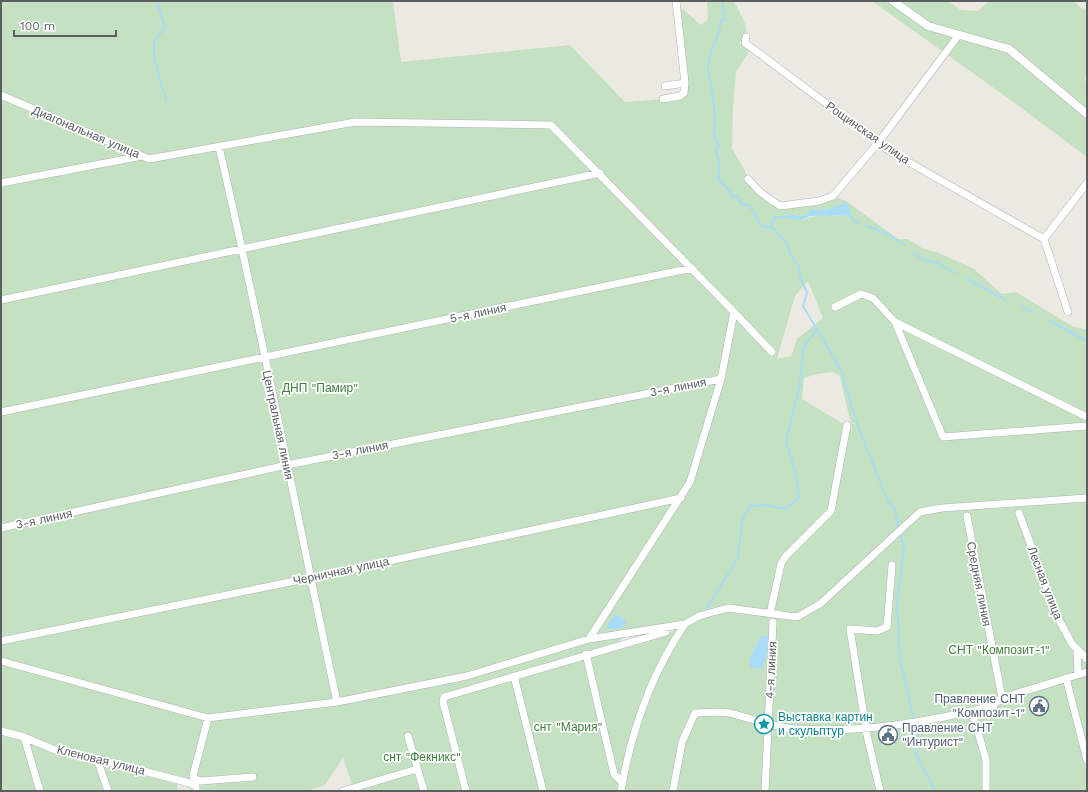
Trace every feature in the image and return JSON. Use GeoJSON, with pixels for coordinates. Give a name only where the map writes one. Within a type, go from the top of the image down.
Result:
{"type":"FeatureCollection","features":[{"type":"Feature","properties":{"kind":"street"},"geometry":{"type":"LineString","coordinates":[[663,99],[680,96],[684,93],[685,84],[676,1]]}},
{"type":"Feature","properties":{"kind":"street"},"geometry":{"type":"LineString","coordinates":[[893,1],[928,26],[958,36],[1009,49],[1087,114]]}},
{"type":"Feature","properties":{"kind":"street"},"geometry":{"type":"LineString","coordinates":[[748,179],[760,192],[780,206],[819,201],[834,196],[878,143],[958,36]]}},
{"type":"Feature","properties":{"kind":"street","name":"Рощинская улица"},"geometry":{"type":"LineString","coordinates":[[746,37],[745,43],[891,152],[1044,239]]}},
{"type":"Feature","properties":{"kind":"street"},"geometry":{"type":"LineString","coordinates":[[665,86],[685,84]]}},
{"type":"Feature","properties":{"kind":"street","name":"Диагональная улица"},"geometry":{"type":"LineString","coordinates":[[1,95],[149,159],[355,122],[552,125],[772,352]]}},
{"type":"Feature","properties":{"kind":"street","name":"Центральная линия"},"geometry":{"type":"LineString","coordinates":[[219,147],[243,248],[264,358],[337,702]]}},
{"type":"Feature","properties":{"kind":"street"},"geometry":{"type":"LineString","coordinates":[[1,183],[143,156]]}},
{"type":"Feature","properties":{"kind":"street"},"geometry":{"type":"LineString","coordinates":[[1,300],[600,173]]}},
{"type":"Feature","properties":{"kind":"street"},"geometry":{"type":"LineString","coordinates":[[1068,312],[1044,239],[1087,183]]}},
{"type":"Feature","properties":{"kind":"street","name":"5-я линия"},"geometry":{"type":"LineString","coordinates":[[1,412],[692,268]]}},
{"type":"Feature","properties":{"kind":"street"},"geometry":{"type":"LineString","coordinates":[[835,307],[861,294],[873,298],[895,322],[943,437],[1087,426]]}},
{"type":"Feature","properties":{"kind":"street"},"geometry":{"type":"LineString","coordinates":[[589,639],[690,482],[721,379],[734,312]]}},
{"type":"Feature","properties":{"kind":"street"},"geometry":{"type":"LineString","coordinates":[[895,322],[1087,417]]}},
{"type":"Feature","properties":{"kind":"street","name":"3-я линия"},"geometry":{"type":"LineString","coordinates":[[1,528],[287,465],[721,379]]}},
{"type":"Feature","properties":{"kind":"street"},"geometry":{"type":"LineString","coordinates":[[770,614],[781,564],[785,557],[831,511],[847,425]]}},
{"type":"Feature","properties":{"kind":"street","name":"Черничная улица"},"geometry":{"type":"LineString","coordinates":[[1,641],[310,578],[681,498]]}},
{"type":"Feature","properties":{"kind":"street"},"geometry":{"type":"LineString","coordinates":[[466,791],[443,702],[444,698],[448,695],[684,626],[699,616],[728,608],[797,617],[820,604],[920,512],[942,508],[1087,498]]}},
{"type":"Feature","properties":{"kind":"street","name":"Лесная улица"},"geometry":{"type":"LineString","coordinates":[[1019,512],[1057,616],[1072,644],[1087,659]]}},
{"type":"Feature","properties":{"kind":"street","name":"Средняя линия"},"geometry":{"type":"LineString","coordinates":[[967,516],[1002,698]]}},
{"type":"Feature","properties":{"kind":"street"},"geometry":{"type":"LineString","coordinates":[[880,791],[866,730],[850,629],[877,631],[887,626],[892,565]]}},
{"type":"Feature","properties":{"kind":"street","name":"4-я линия"},"geometry":{"type":"LineString","coordinates":[[765,791],[773,622]]}},
{"type":"Feature","properties":{"kind":"street"},"geometry":{"type":"LineString","coordinates":[[1,661],[208,718],[337,702],[467,676],[589,639],[684,626]]}},
{"type":"Feature","properties":{"kind":"street"},"geometry":{"type":"LineString","coordinates":[[621,791],[626,759],[647,695],[667,652],[684,626]]}},
{"type":"Feature","properties":{"kind":"street"},"geometry":{"type":"LineString","coordinates":[[1078,650],[1078,674]]}},
{"type":"Feature","properties":{"kind":"street"},"geometry":{"type":"LineString","coordinates":[[586,654],[614,774],[623,783]]}},
{"type":"Feature","properties":{"kind":"street"},"geometry":{"type":"LineString","coordinates":[[673,791],[682,742],[695,713],[728,712],[768,725],[796,730],[866,730],[911,724],[993,706],[1002,698],[1087,672]]}},
{"type":"Feature","properties":{"kind":"street"},"geometry":{"type":"LineString","coordinates":[[514,676],[543,791]]}},
{"type":"Feature","properties":{"kind":"street"},"geometry":{"type":"LineString","coordinates":[[1066,678],[1087,760]]}},
{"type":"Feature","properties":{"kind":"street"},"geometry":{"type":"LineString","coordinates":[[972,711],[986,760],[986,790]]}},
{"type":"Feature","properties":{"kind":"street"},"geometry":{"type":"LineString","coordinates":[[208,718],[193,776],[195,779],[201,781],[253,777]]}},
{"type":"Feature","properties":{"kind":"street","name":"Кленовая улица"},"geometry":{"type":"LineString","coordinates":[[1,731],[24,737],[55,750],[97,759],[190,783],[196,786],[196,791]]}},
{"type":"Feature","properties":{"kind":"street"},"geometry":{"type":"LineString","coordinates":[[408,736],[424,791]]}},
{"type":"Feature","properties":{"kind":"street"},"geometry":{"type":"LineString","coordinates":[[24,737],[40,791]]}},
{"type":"Feature","properties":{"kind":"street"},"geometry":{"type":"LineString","coordinates":[[97,759],[108,791]]}},
{"type":"Feature","properties":{"kind":"street"},"geometry":{"type":"LineString","coordinates":[[343,791],[417,769]]}},
{"type":"Feature","properties":{"kind":"green space","name":"ДНП \"Памир\""},"geometry":{"type":"Polygon","coordinates":[[[1,1],[393,1],[401,62],[570,45],[625,102],[663,99],[684,93],[676,3],[701,25],[708,19],[707,1],[734,1],[743,18],[746,30],[744,40],[739,44],[752,47],[736,72],[732,148],[751,182],[780,206],[833,196],[846,201],[898,239],[908,239],[922,248],[939,253],[974,269],[1002,294],[1016,292],[1072,326],[1087,330],[1087,791],[343,791],[353,787],[343,758],[325,785],[307,791],[191,791],[191,789],[178,783],[177,791],[1,791],[1,1]],[[842,204],[825,210],[811,210],[808,214],[800,216],[787,214],[801,220],[824,215],[837,216],[848,204],[842,204]],[[808,281],[795,296],[777,359],[791,356],[797,339],[823,318],[808,281]],[[833,372],[817,374],[804,378],[802,399],[852,429],[840,376],[833,372]],[[683,628],[628,633],[613,647],[683,628]]]}},
{"type":"Feature","properties":{"kind":"green space"},"geometry":{"type":"Polygon","coordinates":[[[872,1],[948,1],[961,10],[978,11],[989,1],[1074,1],[1081,8],[1087,9],[1087,72],[1085,79],[1087,88],[1087,157],[1012,101],[872,1]]]}},
{"type":"Feature","properties":{"kind":"water"},"geometry":{"type":"Polygon","coordinates":[[[842,204],[848,204],[850,208],[849,215],[810,216],[801,220],[786,217],[787,214],[800,216],[808,214],[810,210],[825,210],[842,204]]]}},
{"type":"Feature","properties":{"kind":"water"},"geometry":{"type":"Polygon","coordinates":[[[615,615],[622,617],[627,624],[618,629],[607,629],[608,623],[615,615]]]}},
{"type":"Feature","properties":{"kind":"water"},"geometry":{"type":"Polygon","coordinates":[[[761,636],[769,636],[766,659],[762,668],[750,668],[750,658],[761,636]]]}},
{"type":"Feature","properties":{"kind":"waterway"},"geometry":{"type":"LineString","coordinates":[[157,1],[165,27],[154,42],[154,59],[166,100]]}},
{"type":"Feature","properties":{"kind":"waterway"},"geometry":{"type":"LineString","coordinates":[[722,1],[725,19],[721,20],[719,31],[709,58],[708,68],[714,103],[714,138],[718,141],[718,149],[715,151],[720,164],[718,170],[720,176],[718,179],[730,191],[733,197],[738,196],[741,204],[749,205],[761,225],[776,230],[778,235],[787,244],[791,256],[799,267],[800,276],[807,293],[803,306],[841,370],[857,424],[888,502],[895,508],[898,528]]}},
{"type":"Feature","properties":{"kind":"waterway"},"geometry":{"type":"LineString","coordinates":[[849,213],[852,219],[858,223]]}},
{"type":"Feature","properties":{"kind":"waterway"},"geometry":{"type":"LineString","coordinates":[[770,228],[775,217],[789,217]]}},
{"type":"Feature","properties":{"kind":"waterway"},"geometry":{"type":"LineString","coordinates":[[867,226],[885,233],[904,244]]}},
{"type":"Feature","properties":{"kind":"waterway"},"geometry":{"type":"LineString","coordinates":[[913,253],[922,259],[938,263],[955,273]]}},
{"type":"Feature","properties":{"kind":"waterway"},"geometry":{"type":"LineString","coordinates":[[967,278],[1006,300]]}},
{"type":"Feature","properties":{"kind":"waterway"},"geometry":{"type":"LineString","coordinates":[[1021,306],[1033,313]]}},
{"type":"Feature","properties":{"kind":"waterway"},"geometry":{"type":"LineString","coordinates":[[1050,321],[1087,341]]}},
{"type":"Feature","properties":{"kind":"waterway"},"geometry":{"type":"LineString","coordinates":[[706,609],[738,558],[742,521],[750,506],[766,505],[785,509],[799,497],[795,472],[786,442],[800,384],[803,349],[817,328]]}},
{"type":"Feature","properties":{"kind":"waterway"},"geometry":{"type":"LineString","coordinates":[[900,535],[904,550],[897,601],[900,659],[914,720]]}},
{"type":"Feature","properties":{"kind":"waterway"},"geometry":{"type":"LineString","coordinates":[[916,724],[919,730],[915,752],[935,791]]}},
{"type":"Feature","properties":{"kind":"place","name":"Правление СНТ \"Композит-1\""},"geometry":{"type":"Point","coordinates":[1039,706]}},
{"type":"Feature","properties":{"kind":"place","name":"Выставка картин и скульптур"},"geometry":{"type":"Point","coordinates":[764,724]}},
{"type":"Feature","properties":{"kind":"place","name":"Правление СНТ \"Интурист\""},"geometry":{"type":"Point","coordinates":[888,735]}},
{"type":"Feature","properties":{"kind":"park label","name":"СНТ \"Композит-1\""},"geometry":{"type":"Point","coordinates":[999,650]}},
{"type":"Feature","properties":{"kind":"park label","name":"снт \"Мария\""},"geometry":{"type":"Point","coordinates":[568,727]}},
{"type":"Feature","properties":{"kind":"park label","name":"снт \"Фекникс\""},"geometry":{"type":"Point","coordinates":[422,757]}}]}
